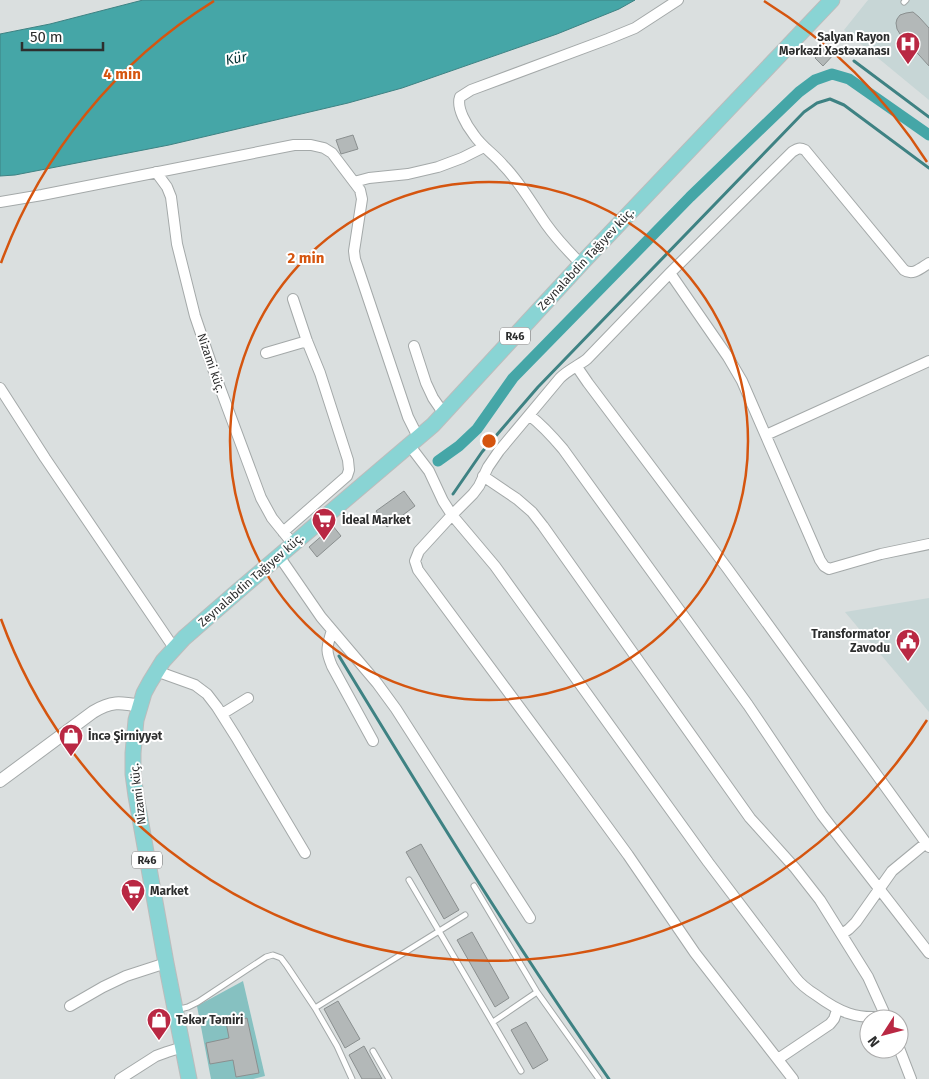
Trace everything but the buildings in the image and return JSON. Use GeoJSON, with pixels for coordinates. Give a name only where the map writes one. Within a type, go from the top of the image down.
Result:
{"type":"FeatureCollection","features":[{"type":"Feature","properties":{"kind":"main road","name":"Zeynalabdin Tağıyev küç."},"geometry":{"type":"LineString","coordinates":[[174,648],[278,556],[288,538],[414,442],[444,414],[581,264],[832,0]]}},
{"type":"Feature","properties":{"kind":"main road","name":"Nizami küç."},"geometry":{"type":"LineString","coordinates":[[174,648],[162,661],[144,694],[134,735],[133,753],[136,796],[189,1079]]}},
{"type":"Feature","properties":{"kind":"street"},"geometry":{"type":"LineString","coordinates":[[581,264],[558,240],[503,164],[473,135],[458,102],[465,93],[636,28],[678,0]]}},
{"type":"Feature","properties":{"kind":"street"},"geometry":{"type":"LineString","coordinates":[[0,202],[294,145],[311,145],[324,148],[332,153],[360,190],[362,199],[354,251],[355,259],[408,417],[414,442],[443,501],[452,515],[495,566],[795,978],[837,1010],[859,1015]]}},
{"type":"Feature","properties":{"kind":"street"},"geometry":{"type":"LineString","coordinates":[[354,182],[369,178],[408,174],[438,167],[484,147]]}},
{"type":"Feature","properties":{"kind":"street"},"geometry":{"type":"LineString","coordinates":[[793,1079],[695,953],[589,801],[418,570],[415,561],[419,551],[473,494],[499,451],[560,378],[587,359],[670,273],[797,148],[805,150],[904,270],[908,273],[913,273],[929,263]]}},
{"type":"Feature","properties":{"kind":"street","name":"Nizami küç."},"geometry":{"type":"LineString","coordinates":[[156,172],[167,187],[171,197],[177,244],[195,316],[212,369],[262,498],[272,518],[288,538]]}},
{"type":"Feature","properties":{"kind":"street"},"geometry":{"type":"LineString","coordinates":[[670,273],[728,357],[742,381],[824,566],[829,568],[905,548],[929,544]]}},
{"type":"Feature","properties":{"kind":"street"},"geometry":{"type":"LineString","coordinates":[[288,538],[347,476],[349,470],[348,460],[320,373],[293,299]]}},
{"type":"Feature","properties":{"kind":"street"},"geometry":{"type":"LineString","coordinates":[[266,353],[307,341]]}},
{"type":"Feature","properties":{"kind":"street"},"geometry":{"type":"LineString","coordinates":[[414,346],[426,383],[444,414]]}},
{"type":"Feature","properties":{"kind":"street"},"geometry":{"type":"LineString","coordinates":[[766,435],[929,362]]}},
{"type":"Feature","properties":{"kind":"street"},"geometry":{"type":"LineString","coordinates":[[577,367],[727,568],[928,845],[892,871],[856,922],[842,934]]}},
{"type":"Feature","properties":{"kind":"street"},"geometry":{"type":"LineString","coordinates":[[0,388],[44,458],[174,648]]}},
{"type":"Feature","properties":{"kind":"street"},"geometry":{"type":"LineString","coordinates":[[529,415],[540,423],[563,449],[758,720],[822,815],[929,953]]}},
{"type":"Feature","properties":{"kind":"street"},"geometry":{"type":"LineString","coordinates":[[483,476],[517,499],[532,512],[543,526],[750,818],[795,868],[820,900],[868,977],[883,1009]]}},
{"type":"Feature","properties":{"kind":"street"},"geometry":{"type":"LineString","coordinates":[[278,556],[321,617],[377,683],[396,709],[530,918]]}},
{"type":"Feature","properties":{"kind":"street"},"geometry":{"type":"LineString","coordinates":[[332,630],[327,648],[328,657],[373,741]]}},
{"type":"Feature","properties":{"kind":"street"},"geometry":{"type":"LineString","coordinates":[[156,671],[195,685],[207,694],[222,714],[304,853]]}},
{"type":"Feature","properties":{"kind":"street"},"geometry":{"type":"LineString","coordinates":[[222,714],[248,698]]}},
{"type":"Feature","properties":{"kind":"street"},"geometry":{"type":"LineString","coordinates":[[0,781],[103,706],[122,702],[140,706]]}},
{"type":"Feature","properties":{"kind":"street"},"geometry":{"type":"LineString","coordinates":[[70,1006],[126,976],[166,963]]}},
{"type":"Feature","properties":{"kind":"street"},"geometry":{"type":"LineString","coordinates":[[778,1059],[830,1024],[837,1010]]}},
{"type":"Feature","properties":{"kind":"street"},"geometry":{"type":"LineString","coordinates":[[120,1079],[156,1056],[183,1047]]}},
{"type":"Feature","properties":{"kind":"street"},"geometry":{"type":"LineString","coordinates":[[903,1059],[911,1079]]}},
{"type":"Feature","properties":{"kind":"lane"},"geometry":{"type":"LineString","coordinates":[[409,880],[521,1071]]}},
{"type":"Feature","properties":{"kind":"lane"},"geometry":{"type":"LineString","coordinates":[[474,886],[538,992],[599,1079]]}},
{"type":"Feature","properties":{"kind":"lane"},"geometry":{"type":"LineString","coordinates":[[314,1008],[465,915]]}},
{"type":"Feature","properties":{"kind":"lane"},"geometry":{"type":"LineString","coordinates":[[176,1010],[198,1002],[266,957],[273,955],[281,958],[337,1046],[352,1079]]}},
{"type":"Feature","properties":{"kind":"lane"},"geometry":{"type":"LineString","coordinates":[[493,1022],[538,992]]}},
{"type":"Feature","properties":{"kind":"lane"},"geometry":{"type":"LineString","coordinates":[[373,1051],[389,1079]]}},
{"type":"Feature","properties":{"kind":"shaded area","name":"Salyan Rayon Mərkəzi Xəstəxanası"},"geometry":{"type":"Polygon","coordinates":[[[868,0],[929,0],[929,100],[844,30],[868,0]]]}},
{"type":"Feature","properties":{"kind":"shaded area","name":"Transformator Zavodu"},"geometry":{"type":"Polygon","coordinates":[[[929,598],[929,712],[845,612],[929,598]]]}},
{"type":"Feature","properties":{"kind":"shaded area"},"geometry":{"type":"Polygon","coordinates":[[[243,981],[265,1076],[253,1079],[211,1079],[197,1006],[243,981]]]}},
{"type":"Feature","properties":{"kind":"water","name":"Kür"},"geometry":{"type":"Polygon","coordinates":[[[143,0],[635,0],[619,9],[557,34],[402,88],[348,103],[169,145],[15,175],[0,176],[0,34],[50,24],[143,0]]]}},
{"type":"Feature","properties":{"kind":"waterway"},"geometry":{"type":"LineString","coordinates":[[854,61],[929,117]]}},
{"type":"Feature","properties":{"kind":"waterway"},"geometry":{"type":"LineString","coordinates":[[438,461],[459,446],[477,429],[513,378],[690,197],[799,92],[815,80],[832,74],[849,79],[929,135]]}},
{"type":"Feature","properties":{"kind":"waterway"},"geometry":{"type":"LineString","coordinates":[[453,494],[482,452],[538,387],[804,112],[817,103],[830,99],[844,105],[929,168]]}},
{"type":"Feature","properties":{"kind":"waterway"},"geometry":{"type":"LineString","coordinates":[[339,656],[504,923],[609,1079]]}},
{"type":"Feature","properties":{"kind":"place","name":"Salyan Rayon Mərkəzi Xəstəxanası"},"geometry":{"type":"Point","coordinates":[908,65]}},
{"type":"Feature","properties":{"kind":"place","name":"İdeal Market"},"geometry":{"type":"Point","coordinates":[324,541]}},
{"type":"Feature","properties":{"kind":"place","name":"Transformator Zavodu"},"geometry":{"type":"Point","coordinates":[908,662]}},
{"type":"Feature","properties":{"kind":"place","name":"İncə Şirniyyət"},"geometry":{"type":"Point","coordinates":[71,757]}},
{"type":"Feature","properties":{"kind":"place","name":"Market"},"geometry":{"type":"Point","coordinates":[133,912]}},
{"type":"Feature","properties":{"kind":"place","name":"Təkər Təmiri"},"geometry":{"type":"Point","coordinates":[159,1041]}}]}
